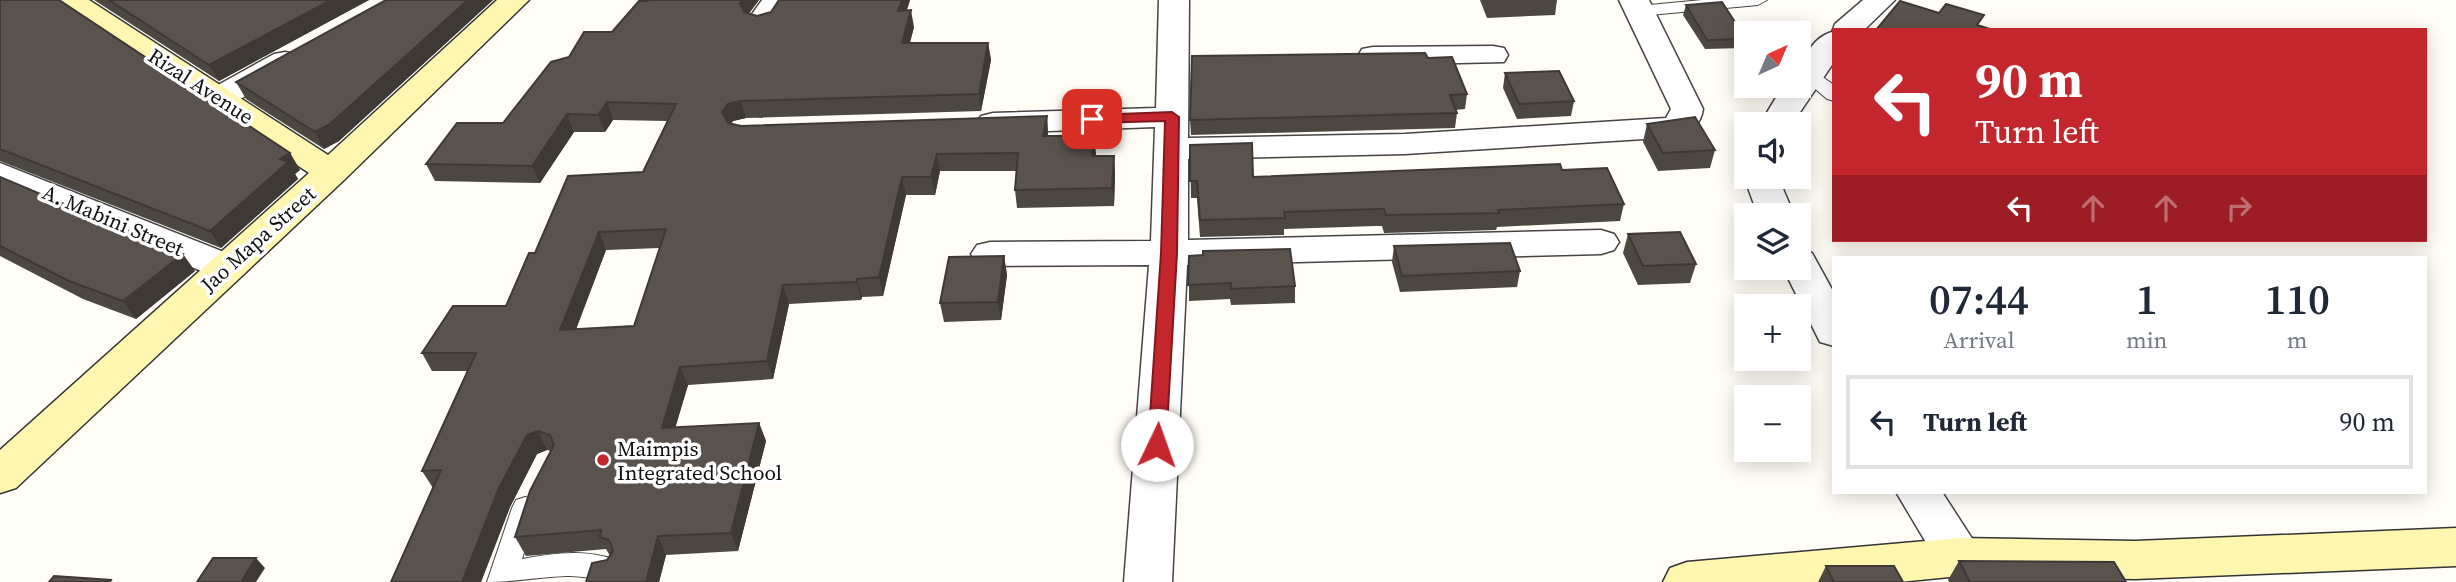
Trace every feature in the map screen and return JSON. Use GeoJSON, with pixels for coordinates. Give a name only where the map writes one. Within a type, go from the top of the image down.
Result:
{"type":"FeatureCollection","features":[{"type":"Feature","properties":{"kind":"street","name":"Rizal Avenue"},"geometry":{"type":"LineString","coordinates":[[69,0],[332,173]]}},
{"type":"Feature","properties":{"kind":"street","name":"Jao Mapa Street"},"geometry":{"type":"LineString","coordinates":[[0,476],[332,173],[514,0]]}},
{"type":"Feature","properties":{"kind":"street"},"geometry":{"type":"LineString","coordinates":[[1148,582],[1169,253],[1171,133],[1186,59],[1174,0]]}},
{"type":"Feature","properties":{"kind":"street"},"geometry":{"type":"LineString","coordinates":[[1848,28],[1880,0]]}},
{"type":"Feature","properties":{"kind":"street"},"geometry":{"type":"LineString","coordinates":[[966,124],[1405,144],[1676,127],[1686,116],[1687,108],[1636,6]]}},
{"type":"Feature","properties":{"kind":"street"},"geometry":{"type":"LineString","coordinates":[[1811,70],[1832,44]]}},
{"type":"Feature","properties":{"kind":"street"},"geometry":{"type":"LineString","coordinates":[[219,97],[314,45]]}},
{"type":"Feature","properties":{"kind":"street"},"geometry":{"type":"LineString","coordinates":[[1339,57],[1493,55]]}},
{"type":"Feature","properties":{"kind":"street","name":"A. Mabini Street"},"geometry":{"type":"LineString","coordinates":[[0,173],[226,267]]}},
{"type":"Feature","properties":{"kind":"street"},"geometry":{"type":"LineString","coordinates":[[990,254],[1169,253],[1601,242]]}},
{"type":"Feature","properties":{"kind":"street"},"geometry":{"type":"LineString","coordinates":[[1808,280],[1832,328]]}},
{"type":"Feature","properties":{"kind":"street"},"geometry":{"type":"LineString","coordinates":[[1919,494],[1960,558]]}},
{"type":"Feature","properties":{"kind":"street"},"geometry":{"type":"LineString","coordinates":[[1687,582],[1892,573],[1960,558],[2135,559],[2456,547]]}},
{"type":"Feature","properties":{"kind":"lane"},"geometry":{"type":"LineString","coordinates":[[1636,6],[1758,0]]}},
{"type":"Feature","properties":{"kind":"lane"},"geometry":{"type":"LineString","coordinates":[[1811,85],[1832,94]]}},
{"type":"Feature","properties":{"kind":"lane"},"geometry":{"type":"LineString","coordinates":[[502,579],[525,508],[536,485]]}},
{"type":"Feature","properties":{"kind":"lane"},"geometry":{"type":"LineString","coordinates":[[502,579],[553,565],[591,564],[606,568]]}},
{"type":"Feature","properties":{"kind":"building"},"geometry":{"type":"Polygon","coordinates":[[[0,0],[59,0],[290,153],[280,159],[288,162],[210,231],[0,149],[0,0]]]}},
{"type":"Feature","properties":{"kind":"building"},"geometry":{"type":"Polygon","coordinates":[[[109,0],[331,0],[209,65],[109,0]]]}},
{"type":"Feature","properties":{"kind":"building"},"geometry":{"type":"Polygon","coordinates":[[[386,0],[468,0],[330,124],[315,132],[236,82],[386,0]]]}},
{"type":"Feature","properties":{"kind":"building"},"geometry":{"type":"Polygon","coordinates":[[[742,0],[740,3],[744,12],[757,16],[771,12],[779,0],[902,0],[898,11],[911,10],[902,43],[988,43],[979,94],[741,101],[728,104],[722,112],[728,123],[741,126],[1047,116],[1043,136],[1094,136],[1092,156],[1114,156],[1112,188],[1015,190],[1018,153],[937,154],[931,177],[902,177],[879,277],[857,279],[857,282],[783,285],[767,361],[680,367],[662,428],[759,423],[731,533],[658,536],[646,582],[586,582],[592,563],[607,560],[613,551],[609,540],[600,537],[601,530],[515,537],[530,491],[554,445],[550,435],[538,431],[527,435],[499,488],[462,582],[391,582],[441,470],[422,471],[476,353],[422,353],[453,306],[506,306],[529,253],[535,253],[568,176],[643,172],[676,104],[607,102],[598,115],[567,114],[532,166],[426,164],[457,123],[503,123],[551,62],[569,57],[584,32],[612,32],[639,1],[742,0]],[[666,229],[599,232],[560,330],[634,326],[666,229]]]}},
{"type":"Feature","properties":{"kind":"building"},"geometry":{"type":"Polygon","coordinates":[[[1900,1],[1939,13],[1946,4],[1984,15],[1977,25],[1987,28],[1878,28],[1900,1]]]}},
{"type":"Feature","properties":{"kind":"building"},"geometry":{"type":"Polygon","coordinates":[[[1722,2],[1734,21],[1734,39],[1707,40],[1686,5],[1722,2]]]}},
{"type":"Feature","properties":{"kind":"building"},"geometry":{"type":"Polygon","coordinates":[[[1425,53],[1428,58],[1452,57],[1467,94],[1450,95],[1457,113],[1190,120],[1192,56],[1425,53]]]}},
{"type":"Feature","properties":{"kind":"building"},"geometry":{"type":"Polygon","coordinates":[[[1559,71],[1574,101],[1519,104],[1505,73],[1559,71]]]}},
{"type":"Feature","properties":{"kind":"building"},"geometry":{"type":"Polygon","coordinates":[[[1695,117],[1715,150],[1663,153],[1647,124],[1695,117]]]}},
{"type":"Feature","properties":{"kind":"building"},"geometry":{"type":"Polygon","coordinates":[[[1252,143],[1253,177],[1560,164],[1562,170],[1607,168],[1624,204],[1498,210],[1499,213],[1386,215],[1384,209],[1284,212],[1285,218],[1200,220],[1197,181],[1190,181],[1190,145],[1252,143]]]}},
{"type":"Feature","properties":{"kind":"building"},"geometry":{"type":"Polygon","coordinates":[[[0,177],[183,254],[123,301],[69,281],[0,246],[0,177]]]}},
{"type":"Feature","properties":{"kind":"building"},"geometry":{"type":"Polygon","coordinates":[[[1680,232],[1696,264],[1643,266],[1628,234],[1680,232]]]}},
{"type":"Feature","properties":{"kind":"building"},"geometry":{"type":"Polygon","coordinates":[[[1510,243],[1520,271],[1402,276],[1394,246],[1510,243]]]}},
{"type":"Feature","properties":{"kind":"building"},"geometry":{"type":"Polygon","coordinates":[[[1290,249],[1295,286],[1231,289],[1231,283],[1188,285],[1189,256],[1203,255],[1203,251],[1290,249]]]}},
{"type":"Feature","properties":{"kind":"building"},"geometry":{"type":"Polygon","coordinates":[[[1004,256],[998,302],[940,303],[949,257],[1004,256]]]}},
{"type":"Feature","properties":{"kind":"building"},"geometry":{"type":"Polygon","coordinates":[[[213,558],[256,558],[241,582],[197,582],[213,558]]]}},
{"type":"Feature","properties":{"kind":"building"},"geometry":{"type":"Polygon","coordinates":[[[1959,561],[2114,562],[2126,582],[1970,582],[1959,561]]]}},
{"type":"Feature","properties":{"kind":"building"},"geometry":{"type":"Polygon","coordinates":[[[1826,566],[1894,566],[1903,582],[1834,582],[1826,566]]]}},
{"type":"Feature","properties":{"kind":"building"},"geometry":{"type":"Polygon","coordinates":[[[54,576],[111,580],[49,582],[54,576]]]}},
{"type":"Feature","properties":{"kind":"place","name":"Maimpis Integrated School"},"geometry":{"type":"Point","coordinates":[603,460]}},
{"type":"Feature","properties":{"kind":"route"},"geometry":{"type":"LineString","coordinates":[[1092,119],[1172,117],[1169,253],[1157,445]]}}]}
